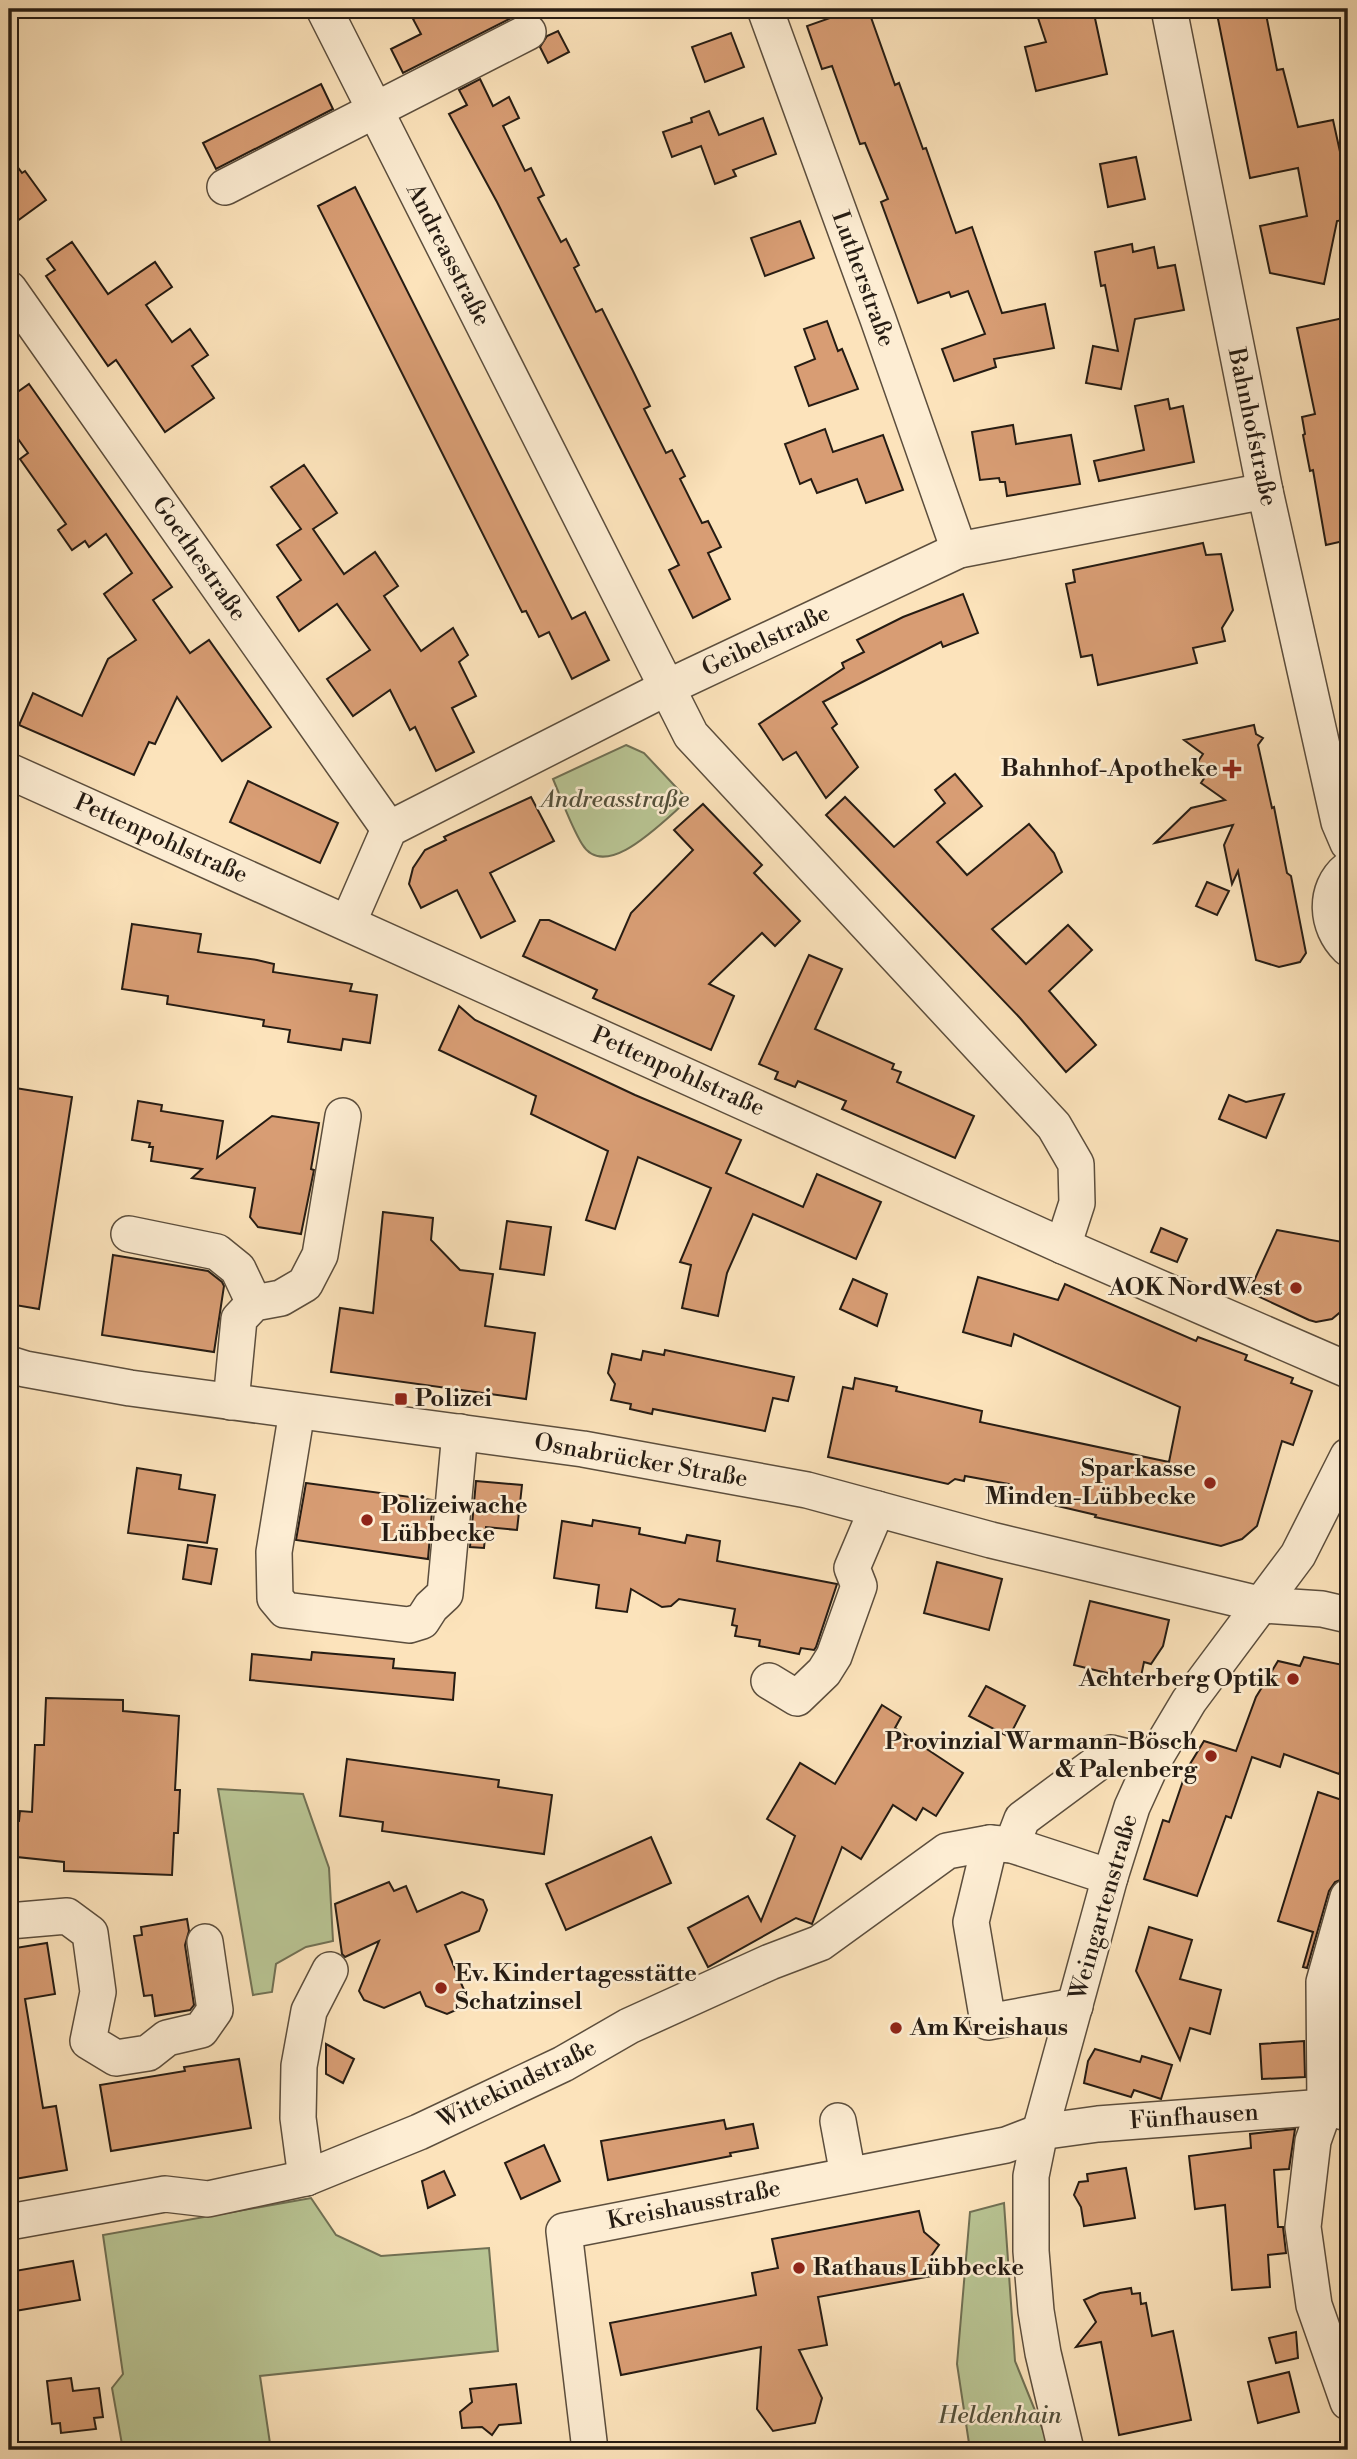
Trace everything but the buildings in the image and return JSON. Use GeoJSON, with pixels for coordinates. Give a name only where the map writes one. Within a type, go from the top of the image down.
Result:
{"type":"FeatureCollection","features":[{"type":"Feature","properties":{"kind":"street","name":"Andreasstraße"},"geometry":{"type":"LineString","coordinates":[[324,9],[691,735],[1054,1126],[1076,1164],[1077,1203],[1063,1246]]}},
{"type":"Feature","properties":{"kind":"street","name":"Lutherstraße"},"geometry":{"type":"LineString","coordinates":[[765,9],[959,550]]}},
{"type":"Feature","properties":{"kind":"street","name":"Bahnhofstraße"},"geometry":{"type":"LineString","coordinates":[[1169,9],[1265,491],[1339,822],[1348,843]]}},
{"type":"Feature","properties":{"kind":"street"},"geometry":{"type":"LineString","coordinates":[[225,187],[528,32]]}},
{"type":"Feature","properties":{"kind":"street","name":"Goethestraße"},"geometry":{"type":"LineString","coordinates":[[9,289],[390,828]]}},
{"type":"Feature","properties":{"kind":"street","name":"Geibelstraße"},"geometry":{"type":"LineString","coordinates":[[390,828],[666,688],[959,550],[1265,491]]}},
{"type":"Feature","properties":{"kind":"street","name":"Pettenpohlstraße"},"geometry":{"type":"LineString","coordinates":[[9,771],[1063,1246],[1348,1370]]}},
{"type":"Feature","properties":{"kind":"street"},"geometry":{"type":"LineString","coordinates":[[348,923],[390,828]]}},
{"type":"Feature","properties":{"kind":"street"},"geometry":{"type":"LineString","coordinates":[[1348,869],[1335,886],[1330,901],[1336,932],[1348,948]]}},
{"type":"Feature","properties":{"kind":"street"},"geometry":{"type":"LineString","coordinates":[[231,1402],[239,1319],[254,1303],[281,1298],[305,1284],[320,1255],[343,1116]]}},
{"type":"Feature","properties":{"kind":"street"},"geometry":{"type":"LineString","coordinates":[[129,1234],[217,1252],[238,1269],[254,1303]]}},
{"type":"Feature","properties":{"kind":"street","name":"Osnabrücker Straße"},"geometry":{"type":"LineString","coordinates":[[9,1364],[25,1370],[130,1388],[583,1449],[807,1490],[991,1540],[1263,1605],[1322,1609],[1348,1615]]}},
{"type":"Feature","properties":{"kind":"street"},"geometry":{"type":"LineString","coordinates":[[297,1410],[274,1552],[275,1598],[285,1610],[409,1625],[422,1621],[431,1606],[445,1594],[460,1432]]}},
{"type":"Feature","properties":{"kind":"street"},"geometry":{"type":"LineString","coordinates":[[1263,1605],[1298,1555],[1348,1457]]}},
{"type":"Feature","properties":{"kind":"street"},"geometry":{"type":"LineString","coordinates":[[769,1681],[797,1698],[824,1672],[834,1656],[859,1587],[852,1568],[877,1509]]}},
{"type":"Feature","properties":{"kind":"street","name":"Weingartenstraße"},"geometry":{"type":"LineString","coordinates":[[1066,2450],[1043,2353],[1031,2251],[1031,2176],[1040,2132],[1110,1877],[1132,1807],[1152,1763],[1189,1701],[1263,1605]]}},
{"type":"Feature","properties":{"kind":"street"},"geometry":{"type":"LineString","coordinates":[[1075,2006],[988,2022],[971,1922],[1001,1844],[1022,1819],[1111,1753],[1152,1763]]}},
{"type":"Feature","properties":{"kind":"street","name":"Wittekindstraße"},"geometry":{"type":"LineString","coordinates":[[9,2222],[165,2194],[208,2199],[306,2178],[419,2132],[563,2064],[629,2026],[769,1962],[820,1943],[947,1851],[1001,1844],[1110,1877]]}},
{"type":"Feature","properties":{"kind":"street"},"geometry":{"type":"LineString","coordinates":[[1348,1897],[1324,1982],[1337,2110],[1313,2141],[1304,2227],[1314,2305],[1348,2402]]}},
{"type":"Feature","properties":{"kind":"street"},"geometry":{"type":"LineString","coordinates":[[9,1922],[67,1916],[90,1933],[98,1992],[88,2040],[116,2058],[148,2053],[167,2038],[201,2030],[215,2010],[205,1942]]}},
{"type":"Feature","properties":{"kind":"street"},"geometry":{"type":"LineString","coordinates":[[306,2178],[298,2118],[299,2066],[309,2011],[330,1970]]}},
{"type":"Feature","properties":{"kind":"street","name":"Fünfhausen"},"geometry":{"type":"LineString","coordinates":[[1040,2132],[1098,2124],[1337,2110]]}},
{"type":"Feature","properties":{"kind":"street"},"geometry":{"type":"LineString","coordinates":[[838,2121],[848,2175]]}},
{"type":"Feature","properties":{"kind":"street","name":"Kreishausstraße"},"geometry":{"type":"LineString","coordinates":[[590,2450],[564,2231],[1006,2145],[1040,2132]]}},
{"type":"Feature","properties":{"kind":"green space","name":"Andreasstraße"},"geometry":{"type":"Polygon","coordinates":[[[626,745],[644,753],[688,800],[636,844],[606,857],[593,854],[582,844],[553,779],[626,745]]]}},
{"type":"Feature","properties":{"kind":"green space"},"geometry":{"type":"Polygon","coordinates":[[[218,1789],[303,1794],[329,1868],[333,1941],[306,1947],[276,1964],[272,1992],[253,1995],[218,1789]]]}},
{"type":"Feature","properties":{"kind":"green space"},"geometry":{"type":"Polygon","coordinates":[[[311,2198],[336,2235],[381,2256],[489,2248],[498,2351],[260,2376],[271,2450],[123,2450],[112,2388],[123,2374],[103,2235],[311,2198]]]}},
{"type":"Feature","properties":{"kind":"green space","name":"Heldenhain"},"geometry":{"type":"Polygon","coordinates":[[[1004,2203],[1015,2361],[1051,2450],[970,2450],[957,2364],[970,2212],[1004,2203]]]}},
{"type":"Feature","properties":{"kind":"place","name":"Bahnhof-Apotheke"},"geometry":{"type":"Point","coordinates":[1232,769]}},
{"type":"Feature","properties":{"kind":"place","name":"AOK NordWest"},"geometry":{"type":"Point","coordinates":[1296,1288]}},
{"type":"Feature","properties":{"kind":"place","name":"Polizei"},"geometry":{"type":"Point","coordinates":[401,1399]}},
{"type":"Feature","properties":{"kind":"place","name":"Sparkasse Minden-Lübbecke"},"geometry":{"type":"Point","coordinates":[1210,1483]}},
{"type":"Feature","properties":{"kind":"place","name":"Polizeiwache Lübbecke"},"geometry":{"type":"Point","coordinates":[367,1520]}},
{"type":"Feature","properties":{"kind":"place","name":"Achterberg Optik"},"geometry":{"type":"Point","coordinates":[1293,1679]}},
{"type":"Feature","properties":{"kind":"place","name":"Provinzial Warmann-Bösch & Palenberg"},"geometry":{"type":"Point","coordinates":[1211,1756]}},
{"type":"Feature","properties":{"kind":"place","name":"Ev. Kindertagesstätte Schatzinsel"},"geometry":{"type":"Point","coordinates":[441,1988]}},
{"type":"Feature","properties":{"kind":"place","name":"Am Kreishaus"},"geometry":{"type":"Point","coordinates":[896,2028]}},
{"type":"Feature","properties":{"kind":"place","name":"Rathaus Lübbecke"},"geometry":{"type":"Point","coordinates":[799,2268]}}]}
